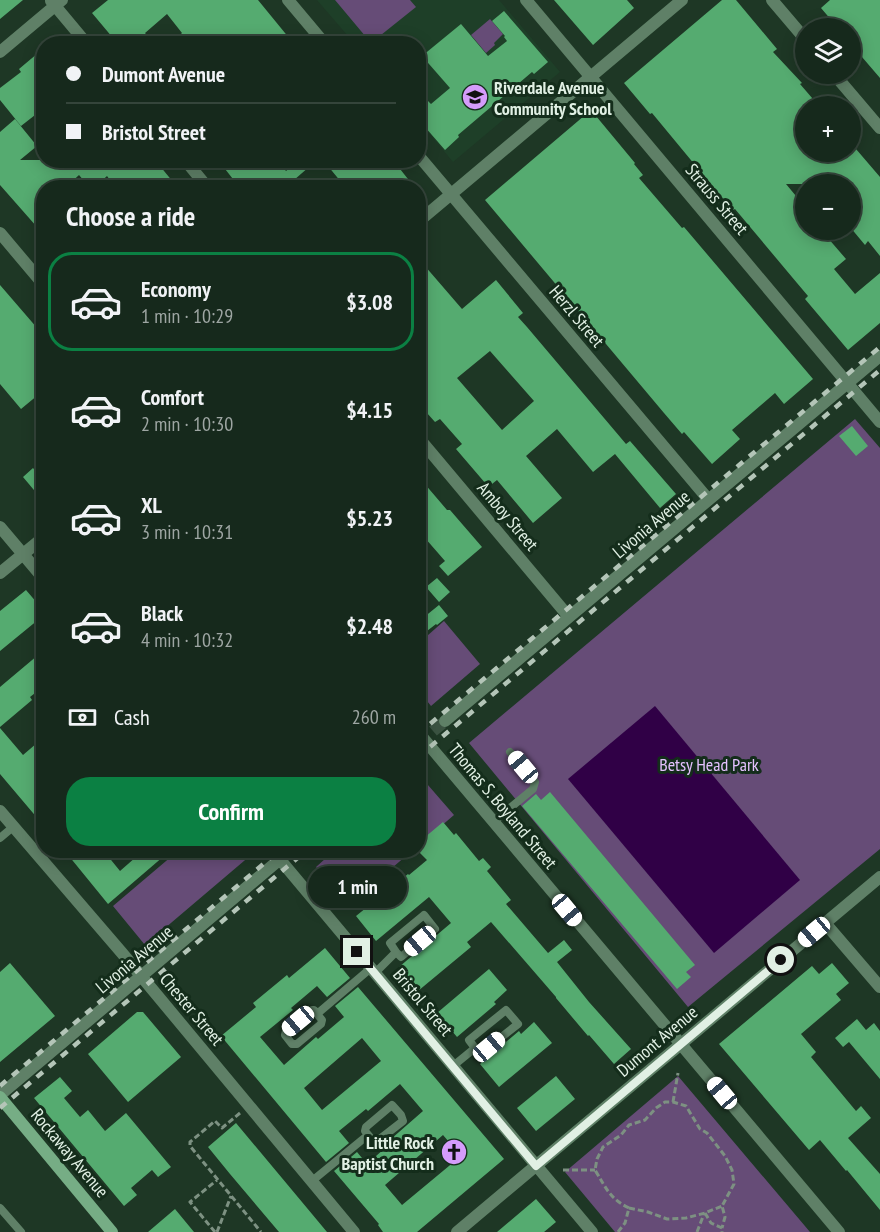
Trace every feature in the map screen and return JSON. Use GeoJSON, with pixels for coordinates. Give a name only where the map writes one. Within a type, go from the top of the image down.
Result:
{"type":"FeatureCollection","features":[{"type":"Feature","properties":{"kind":"street"},"geometry":{"type":"LineString","coordinates":[[288,0],[318,36]]}},
{"type":"Feature","properties":{"kind":"street","name":"Strauss Street"},"geometry":{"type":"LineString","coordinates":[[526,0],[880,422]]}},
{"type":"Feature","properties":{"kind":"street"},"geometry":{"type":"LineString","coordinates":[[426,215],[682,0]]}},
{"type":"Feature","properties":{"kind":"street"},"geometry":{"type":"LineString","coordinates":[[772,0],[795,27]]}},
{"type":"Feature","properties":{"kind":"street"},"geometry":{"type":"LineString","coordinates":[[0,52],[56,2],[81,36]]}},
{"type":"Feature","properties":{"kind":"street"},"geometry":{"type":"LineString","coordinates":[[843,84],[880,128]]}},
{"type":"Feature","properties":{"kind":"street","name":"Herzl Street"},"geometry":{"type":"LineString","coordinates":[[426,164],[708,499]]}},
{"type":"Feature","properties":{"kind":"street"},"geometry":{"type":"LineString","coordinates":[[192,168],[201,180]]}},
{"type":"Feature","properties":{"kind":"street"},"geometry":{"type":"LineString","coordinates":[[0,233],[36,276]]}},
{"type":"Feature","properties":{"kind":"street","name":"Livonia Avenue"},"geometry":{"type":"LineString","coordinates":[[445,721],[880,356]]}},
{"type":"Feature","properties":{"kind":"street","name":"Amboy Street"},"geometry":{"type":"LineString","coordinates":[[426,447],[569,617]]}},
{"type":"Feature","properties":{"kind":"street"},"geometry":{"type":"LineString","coordinates":[[0,527],[36,569]]}},
{"type":"Feature","properties":{"kind":"street"},"geometry":{"type":"LineString","coordinates":[[0,573],[36,543]]}},
{"type":"Feature","properties":{"kind":"street","name":"Thomas S. Boyland Street"},"geometry":{"type":"LineString","coordinates":[[426,740],[839,1232]]}},
{"type":"Feature","properties":{"kind":"street","name":"Chester Street"},"geometry":{"type":"LineString","coordinates":[[0,811],[36,854]]}},
{"type":"Feature","properties":{"kind":"street","name":"Chester Street"},"geometry":{"type":"LineString","coordinates":[[40,858],[354,1232]]}},
{"type":"Feature","properties":{"kind":"street","name":"Livonia Avenue"},"geometry":{"type":"LineString","coordinates":[[0,1096],[141,976],[273,858]]}},
{"type":"Feature","properties":{"kind":"street","name":"Bristol Street"},"geometry":{"type":"LineString","coordinates":[[279,858],[592,1232]]}},
{"type":"Feature","properties":{"kind":"street","name":"Dumont Avenue"},"geometry":{"type":"LineString","coordinates":[[457,1232],[880,877]]}},
{"type":"Feature","properties":{"kind":"street"},"geometry":{"type":"LineString","coordinates":[[825,923],[880,987]]}},
{"type":"Feature","properties":{"kind":"street","name":"Rockaway Avenue"},"geometry":{"type":"LineString","coordinates":[[0,1096],[112,1232]]}},
{"type":"Feature","properties":{"kind":"lane"},"geometry":{"type":"LineString","coordinates":[[493,822],[533,789],[535,782],[510,752]]}},
{"type":"Feature","properties":{"kind":"lane"},"geometry":{"type":"LineString","coordinates":[[0,838],[13,827]]}},
{"type":"Feature","properties":{"kind":"lane"},"geometry":{"type":"LineString","coordinates":[[424,915],[435,928],[401,957],[396,952],[390,943],[424,915]]}},
{"type":"Feature","properties":{"kind":"lane"},"geometry":{"type":"LineString","coordinates":[[317,1014],[396,952]]}},
{"type":"Feature","properties":{"kind":"lane"},"geometry":{"type":"LineString","coordinates":[[312,1010],[317,1014],[321,1024],[297,1044],[292,1044],[285,1035],[286,1032],[312,1010]]}},
{"type":"Feature","properties":{"kind":"lane"},"geometry":{"type":"LineString","coordinates":[[506,1010],[518,1024],[480,1054],[475,1048],[469,1040],[506,1010]]}},
{"type":"Feature","properties":{"kind":"lane"},"geometry":{"type":"LineString","coordinates":[[453,1066],[475,1048]]}},
{"type":"Feature","properties":{"kind":"lane"},"geometry":{"type":"LineString","coordinates":[[392,1106],[402,1117],[403,1121],[376,1142],[368,1135],[365,1131],[366,1127],[390,1107],[392,1106]]}},
{"type":"Feature","properties":{"kind":"lane"},"geometry":{"type":"LineString","coordinates":[[312,1181],[368,1135]]}},
{"type":"Feature","properties":{"kind":"lane"},"geometry":{"type":"LineString","coordinates":[[0,1208],[21,1232]]}},
{"type":"Feature","properties":{"kind":"path"},"geometry":{"type":"LineString","coordinates":[[673,1102],[678,1073]]}},
{"type":"Feature","properties":{"kind":"path"},"geometry":{"type":"LineString","coordinates":[[705,1213],[711,1223],[722,1230],[724,1217],[722,1206],[734,1184],[732,1170],[726,1156],[700,1128],[686,1106],[664,1102],[645,1120],[629,1125],[621,1136],[603,1147],[595,1170],[617,1202],[629,1208],[667,1219],[686,1218],[722,1206]]}},
{"type":"Feature","properties":{"kind":"path"},"geometry":{"type":"LineString","coordinates":[[248,1106],[222,1128],[215,1121],[190,1142],[190,1146],[259,1231]]}},
{"type":"Feature","properties":{"kind":"path"},"geometry":{"type":"LineString","coordinates":[[563,1170],[595,1170]]}},
{"type":"Feature","properties":{"kind":"path"},"geometry":{"type":"LineString","coordinates":[[217,1179],[190,1202],[216,1232],[231,1196]]}},
{"type":"Feature","properties":{"kind":"path"},"geometry":{"type":"LineString","coordinates":[[618,1232],[625,1223],[629,1208]]}},
{"type":"Feature","properties":{"kind":"path"},"geometry":{"type":"LineString","coordinates":[[697,1232],[705,1213]]}},
{"type":"Feature","properties":{"kind":"shaded area","name":"Riverdale Avenue Community School"},"geometry":{"type":"Polygon","coordinates":[[[317,0],[499,0],[560,72],[453,162],[426,129],[426,36],[348,36],[317,0]]]}},
{"type":"Feature","properties":{"kind":"shaded area"},"geometry":{"type":"Polygon","coordinates":[[[655,706],[800,880],[714,953],[568,779],[655,706]]]}},
{"type":"Feature","properties":{"kind":"green space"},"geometry":{"type":"Polygon","coordinates":[[[335,0],[410,0],[416,7],[380,36],[365,36],[335,0]]]}},
{"type":"Feature","properties":{"kind":"green space"},"geometry":{"type":"Polygon","coordinates":[[[490,19],[503,34],[486,53],[471,35],[490,19]]]}},
{"type":"Feature","properties":{"kind":"green space","name":"Betsy Head Park"},"geometry":{"type":"Polygon","coordinates":[[[855,419],[880,448],[880,849],[688,1007],[469,743],[855,419]]]}},
{"type":"Feature","properties":{"kind":"green space"},"geometry":{"type":"Polygon","coordinates":[[[444,621],[480,664],[431,706],[426,700],[426,637],[444,621]]]}},
{"type":"Feature","properties":{"kind":"green space"},"geometry":{"type":"Polygon","coordinates":[[[426,783],[454,815],[426,839],[426,783]]]}},
{"type":"Feature","properties":{"kind":"green space"},"geometry":{"type":"Polygon","coordinates":[[[170,858],[247,858],[145,945],[113,906],[170,858]]]}},
{"type":"Feature","properties":{"kind":"green space"},"geometry":{"type":"Polygon","coordinates":[[[326,858],[404,858],[348,905],[316,867],[326,858]]]}},
{"type":"Feature","properties":{"kind":"green space"},"geometry":{"type":"Polygon","coordinates":[[[678,1076],[810,1232],[615,1232],[565,1172],[678,1076]]]}},
{"type":"Feature","properties":{"kind":"building"},"geometry":{"type":"Polygon","coordinates":[[[0,0],[23,0],[0,19],[0,0]]]}},
{"type":"Feature","properties":{"kind":"building"},"geometry":{"type":"Polygon","coordinates":[[[108,0],[258,0],[287,36],[179,36],[182,33],[167,14],[145,33],[147,36],[111,36],[92,13],[108,0]]]}},
{"type":"Feature","properties":{"kind":"building"},"geometry":{"type":"Polygon","coordinates":[[[554,0],[627,0],[634,8],[593,45],[554,0]]]}},
{"type":"Feature","properties":{"kind":"building"},"geometry":{"type":"Polygon","coordinates":[[[722,0],[736,0],[777,49],[773,52],[795,76],[795,84],[800,84],[810,96],[795,96],[795,162],[861,162],[861,155],[880,177],[880,256],[868,241],[865,245],[861,240],[861,174],[795,174],[795,184],[786,184],[795,195],[795,240],[830,240],[846,259],[834,269],[855,294],[880,273],[880,323],[848,350],[805,299],[808,296],[624,83],[722,0]]]}},
{"type":"Feature","properties":{"kind":"building"},"geometry":{"type":"Polygon","coordinates":[[[830,0],[880,0],[880,78],[861,56],[861,18],[830,18],[821,8],[830,0]]]}},
{"type":"Feature","properties":{"kind":"building"},"geometry":{"type":"Polygon","coordinates":[[[504,11],[548,62],[534,74],[532,72],[458,135],[459,137],[445,150],[426,128],[426,101],[431,104],[450,88],[426,61],[426,53],[461,24],[488,56],[507,41],[492,21],[504,11]]]}},
{"type":"Feature","properties":{"kind":"building"},"geometry":{"type":"Polygon","coordinates":[[[36,55],[36,114],[21,126],[0,100],[0,88],[21,72],[19,69],[36,55]]]}},
{"type":"Feature","properties":{"kind":"building"},"geometry":{"type":"Polygon","coordinates":[[[591,110],[635,163],[643,175],[639,178],[682,228],[684,227],[813,379],[784,404],[775,393],[732,430],[740,439],[712,464],[684,432],[682,434],[485,200],[591,110]]]}},
{"type":"Feature","properties":{"kind":"building"},"geometry":{"type":"Polygon","coordinates":[[[15,119],[36,145],[20,160],[36,160],[36,168],[162,168],[171,180],[110,180],[107,176],[103,180],[83,180],[79,175],[74,180],[36,180],[36,226],[0,185],[0,132],[15,119]]]}},
{"type":"Feature","properties":{"kind":"building"},"geometry":{"type":"Polygon","coordinates":[[[224,168],[284,168],[286,171],[290,168],[308,168],[294,180],[234,180],[224,168]]]}},
{"type":"Feature","properties":{"kind":"building"},"geometry":{"type":"Polygon","coordinates":[[[330,168],[399,168],[409,180],[339,180],[330,168]]]}},
{"type":"Feature","properties":{"kind":"building"},"geometry":{"type":"Polygon","coordinates":[[[426,267],[462,309],[496,280],[523,313],[518,317],[626,444],[630,441],[676,494],[660,508],[615,454],[593,472],[557,429],[526,456],[562,498],[533,523],[497,480],[492,484],[490,481],[486,484],[456,449],[462,444],[440,419],[435,422],[426,412],[426,267]],[[490,351],[457,378],[502,430],[534,401],[490,351]]]}},
{"type":"Feature","properties":{"kind":"building"},"geometry":{"type":"Polygon","coordinates":[[[0,285],[36,327],[36,397],[21,409],[0,384],[0,285]]]}},
{"type":"Feature","properties":{"kind":"building"},"geometry":{"type":"Polygon","coordinates":[[[852,426],[868,446],[856,456],[839,436],[852,426]]]}},
{"type":"Feature","properties":{"kind":"building"},"geometry":{"type":"Polygon","coordinates":[[[33,468],[36,472],[36,492],[23,477],[33,468]]]}},
{"type":"Feature","properties":{"kind":"building"},"geometry":{"type":"Polygon","coordinates":[[[426,485],[482,547],[448,576],[439,566],[445,561],[426,539],[426,485]]]}},
{"type":"Feature","properties":{"kind":"building"},"geometry":{"type":"Polygon","coordinates":[[[437,578],[450,592],[439,602],[426,587],[437,578]]]}},
{"type":"Feature","properties":{"kind":"building"},"geometry":{"type":"Polygon","coordinates":[[[26,590],[36,602],[36,622],[0,651],[0,611],[26,590]]]}},
{"type":"Feature","properties":{"kind":"building"},"geometry":{"type":"Polygon","coordinates":[[[439,605],[448,616],[426,632],[426,616],[439,605]]]}},
{"type":"Feature","properties":{"kind":"building"},"geometry":{"type":"Polygon","coordinates":[[[36,657],[36,692],[30,697],[32,700],[0,727],[0,687],[36,657]]]}},
{"type":"Feature","properties":{"kind":"building"},"geometry":{"type":"Polygon","coordinates":[[[0,728],[23,755],[36,744],[36,817],[0,774],[0,728]]]}},
{"type":"Feature","properties":{"kind":"building"},"geometry":{"type":"Polygon","coordinates":[[[550,792],[695,965],[686,972],[691,977],[677,989],[522,806],[536,794],[541,800],[550,792]]]}},
{"type":"Feature","properties":{"kind":"building"},"geometry":{"type":"Polygon","coordinates":[[[443,822],[454,835],[456,833],[479,861],[483,858],[491,867],[487,871],[511,900],[506,904],[548,953],[564,940],[572,950],[557,962],[631,1049],[614,1064],[491,922],[467,942],[471,947],[418,991],[399,967],[451,923],[429,897],[376,941],[356,916],[427,860],[425,858],[426,836],[443,822]]]}},
{"type":"Feature","properties":{"kind":"building"},"geometry":{"type":"Polygon","coordinates":[[[71,858],[109,858],[120,871],[135,858],[162,858],[108,904],[71,858]]]}},
{"type":"Feature","properties":{"kind":"building"},"geometry":{"type":"Polygon","coordinates":[[[325,948],[350,978],[327,997],[317,986],[291,1008],[293,1010],[260,1037],[284,1065],[316,1037],[318,1039],[344,1017],[335,1006],[358,987],[504,1159],[417,1232],[383,1232],[379,1224],[334,1171],[357,1152],[367,1164],[423,1111],[400,1084],[368,1111],[366,1109],[339,1131],[349,1143],[326,1162],[221,1036],[256,1007],[253,1003],[287,975],[289,978],[325,948]],[[362,1038],[304,1088],[322,1110],[381,1061],[362,1038]],[[443,1135],[385,1185],[402,1205],[461,1156],[443,1135]]]}},
{"type":"Feature","properties":{"kind":"building"},"geometry":{"type":"Polygon","coordinates":[[[10,963],[55,1016],[0,1062],[0,972],[10,963]]]}},
{"type":"Feature","properties":{"kind":"building"},"geometry":{"type":"Polygon","coordinates":[[[832,963],[849,983],[836,994],[841,1000],[801,1034],[816,1052],[811,1057],[856,1111],[861,1106],[871,1118],[848,1138],[880,1174],[880,1210],[820,1140],[809,1150],[719,1044],[812,966],[819,974],[832,963]]]}},
{"type":"Feature","properties":{"kind":"building"},"geometry":{"type":"Polygon","coordinates":[[[489,969],[507,990],[494,1002],[496,1004],[457,1037],[437,1013],[489,969]]]}},
{"type":"Feature","properties":{"kind":"building"},"geometry":{"type":"Polygon","coordinates":[[[137,1012],[143,1012],[181,1057],[128,1102],[88,1054],[137,1012]]]}},
{"type":"Feature","properties":{"kind":"building"},"geometry":{"type":"Polygon","coordinates":[[[857,1019],[866,1030],[874,1023],[880,1031],[880,1079],[849,1042],[843,1047],[835,1038],[857,1019]]]}},
{"type":"Feature","properties":{"kind":"building"},"geometry":{"type":"Polygon","coordinates":[[[534,1022],[552,1043],[499,1087],[480,1064],[519,1031],[521,1034],[534,1022]]]}},
{"type":"Feature","properties":{"kind":"building"},"geometry":{"type":"Polygon","coordinates":[[[556,1076],[575,1099],[536,1131],[517,1108],[556,1076]]]}},
{"type":"Feature","properties":{"kind":"building"},"geometry":{"type":"Polygon","coordinates":[[[60,1077],[72,1091],[64,1098],[80,1117],[88,1110],[105,1131],[126,1113],[171,1167],[158,1177],[152,1170],[131,1188],[137,1195],[124,1206],[34,1098],[60,1077]]]}},
{"type":"Feature","properties":{"kind":"building"},"geometry":{"type":"Polygon","coordinates":[[[236,1123],[327,1232],[279,1232],[230,1174],[208,1147],[236,1123]]]}},
{"type":"Feature","properties":{"kind":"building"},"geometry":{"type":"Polygon","coordinates":[[[536,1199],[556,1222],[544,1232],[497,1232],[536,1199]]]}},
{"type":"Feature","properties":{"kind":"building"},"geometry":{"type":"Polygon","coordinates":[[[175,1209],[194,1232],[148,1232],[175,1209]]]}},
{"type":"Feature","properties":{"kind":"tunnel"},"geometry":{"type":"LineString","coordinates":[[433,731],[445,721]]}},
{"type":"Feature","properties":{"kind":"railway"},"geometry":{"type":"LineString","coordinates":[[426,727],[880,347]]}},
{"type":"Feature","properties":{"kind":"railway"},"geometry":{"type":"LineString","coordinates":[[426,750],[880,370]]}},
{"type":"Feature","properties":{"kind":"railway"},"geometry":{"type":"LineString","coordinates":[[0,1086],[271,858]]}},
{"type":"Feature","properties":{"kind":"railway"},"geometry":{"type":"LineString","coordinates":[[0,1108],[297,858]]}},
{"type":"Feature","properties":{"kind":"place","name":"Riverdale Avenue Community School"},"geometry":{"type":"Point","coordinates":[475,97]}},
{"type":"Feature","properties":{"kind":"place","name":"Little Rock Baptist Church"},"geometry":{"type":"Point","coordinates":[454,1152]}},
{"type":"Feature","properties":{"kind":"route"},"geometry":{"type":"LineString","coordinates":[[357,952],[536,1166],[781,960]]}}]}
